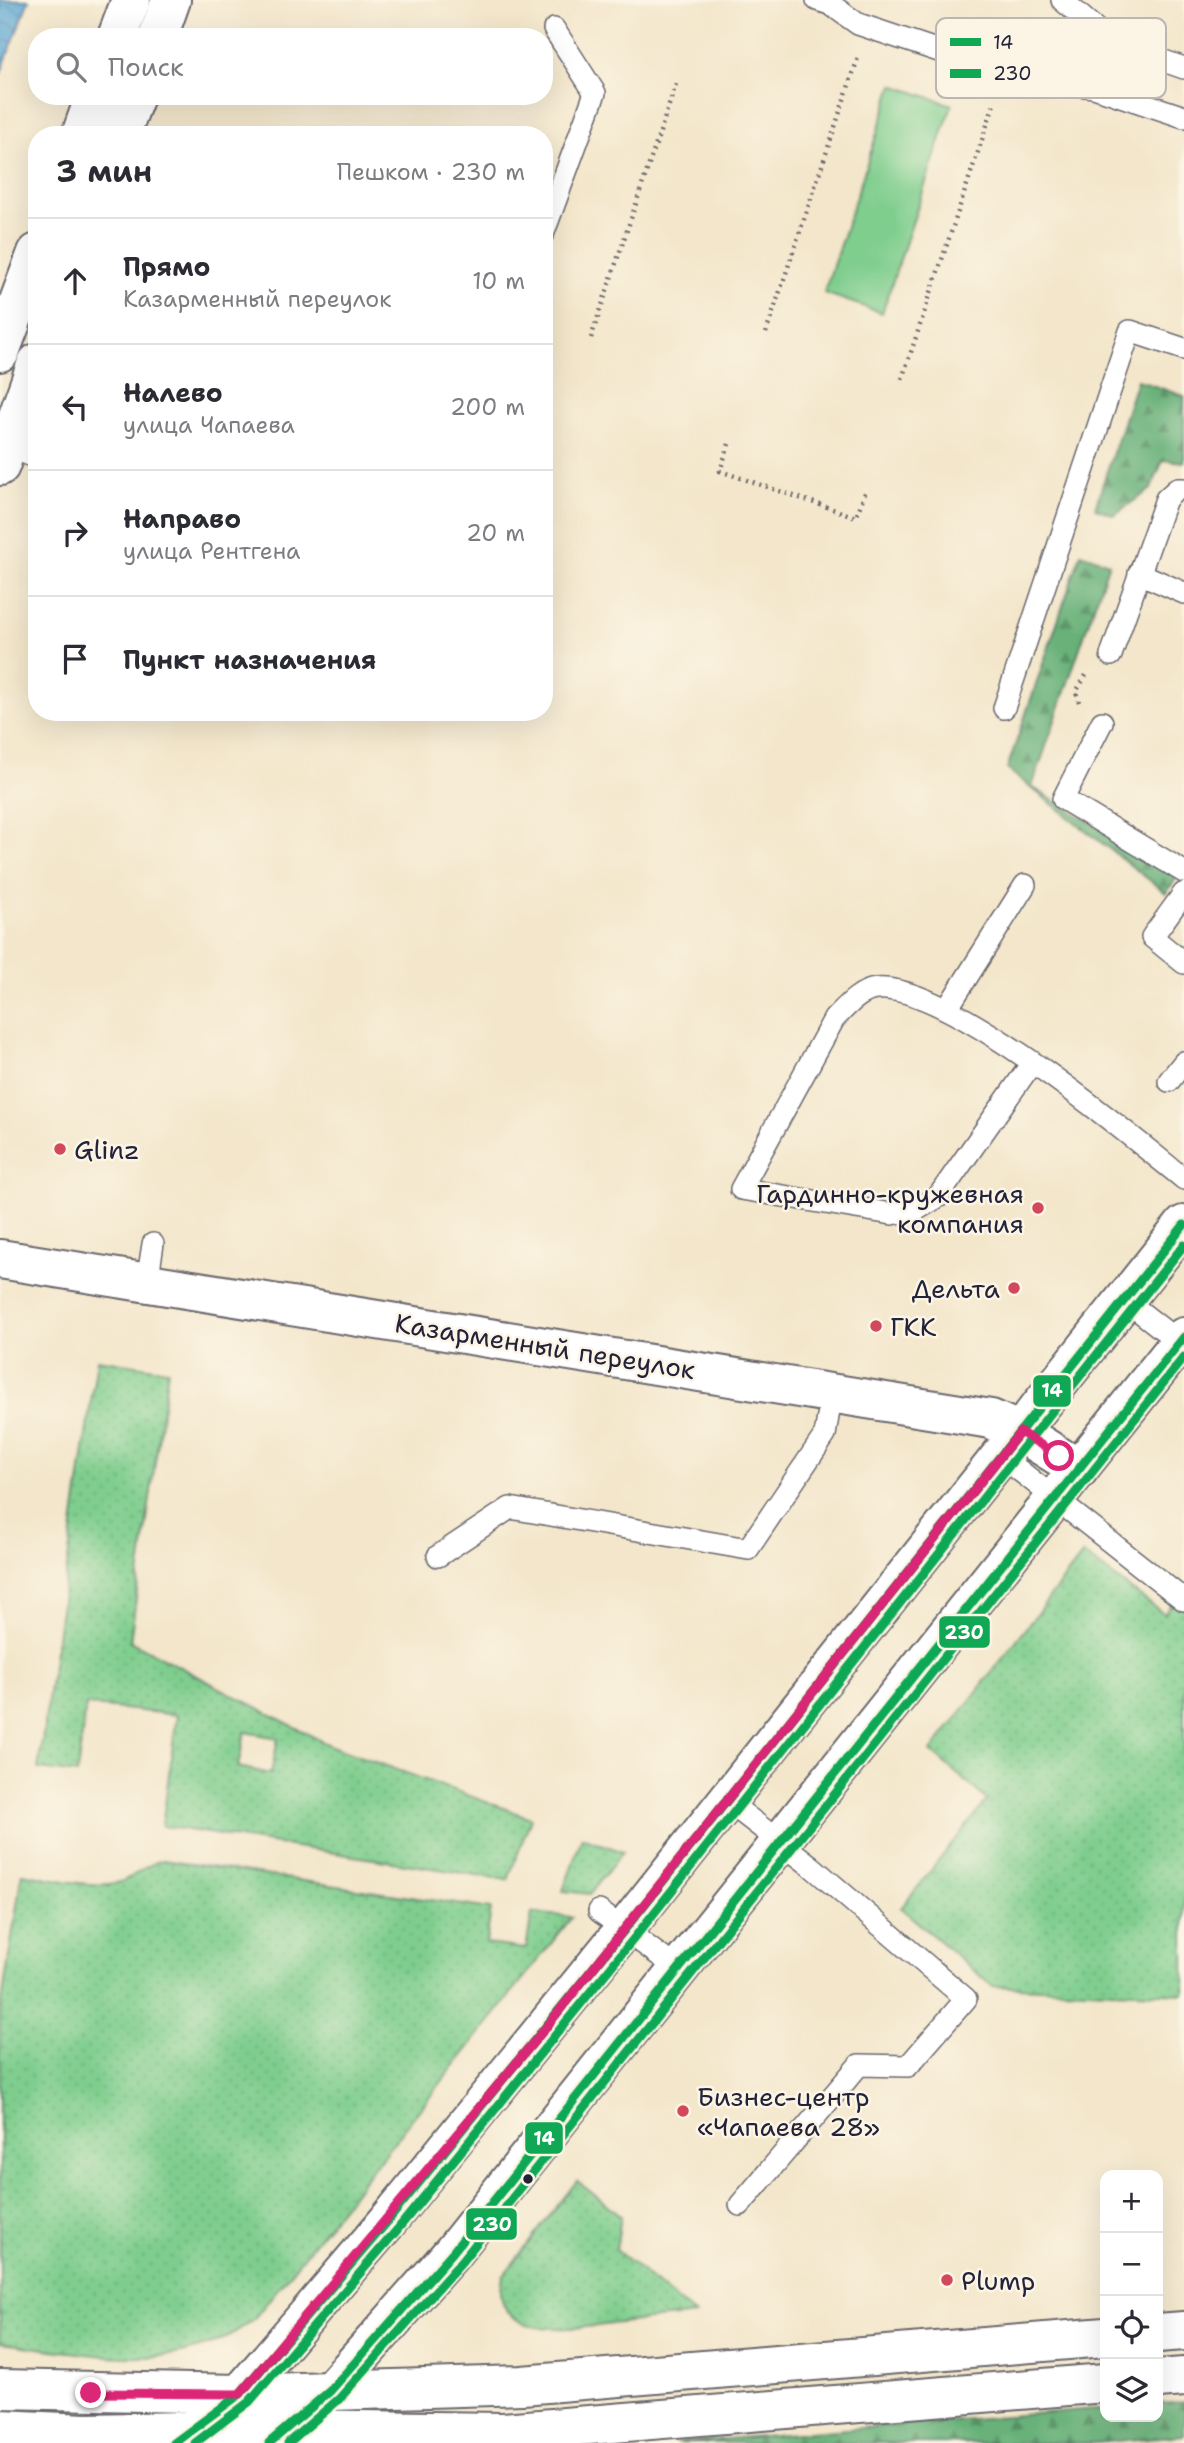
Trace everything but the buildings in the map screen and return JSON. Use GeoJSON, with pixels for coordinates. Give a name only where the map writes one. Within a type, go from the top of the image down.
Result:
{"type":"FeatureCollection","features":[{"type":"Feature","properties":{"kind":"street"},"geometry":{"type":"LineString","coordinates":[[120,28],[131,0]]}},
{"type":"Feature","properties":{"kind":"street"},"geometry":{"type":"LineString","coordinates":[[161,28],[172,0]]}},
{"type":"Feature","properties":{"kind":"street"},"geometry":{"type":"LineString","coordinates":[[84,126],[92,105]]}},
{"type":"Feature","properties":{"kind":"street"},"geometry":{"type":"LineString","coordinates":[[123,126],[132,105]]}},
{"type":"Feature","properties":{"kind":"street"},"geometry":{"type":"LineString","coordinates":[[0,352],[28,277]]}},
{"type":"Feature","properties":{"kind":"street"},"geometry":{"type":"LineString","coordinates":[[15,457],[28,401]]}},
{"type":"Feature","properties":{"kind":"street"},"geometry":{"type":"LineString","coordinates":[[183,2437],[240,2394],[387,2222],[612,1920],[727,1801],[1184,1225]]}},
{"type":"Feature","properties":{"kind":"street","name":"Казарменный переулок"},"geometry":{"type":"LineString","coordinates":[[0,1259],[991,1419],[1010,1444],[1079,1469]]}},
{"type":"Feature","properties":{"kind":"street"},"geometry":{"type":"LineString","coordinates":[[278,2436],[330,2390],[452,2253],[1055,1498],[1183,1342]]}},
{"type":"Feature","properties":{"kind":"street"},"geometry":{"type":"LineString","coordinates":[[1163,2332],[1184,2330]]}},
{"type":"Feature","properties":{"kind":"street"},"geometry":{"type":"LineString","coordinates":[[0,2389],[240,2394],[522,2385],[1100,2337]]}},
{"type":"Feature","properties":{"kind":"street"},"geometry":{"type":"LineString","coordinates":[[1163,2379],[1184,2377]]}},
{"type":"Feature","properties":{"kind":"street"},"geometry":{"type":"LineString","coordinates":[[0,2429],[183,2437],[503,2432],[1100,2383]]}},
{"type":"Feature","properties":{"kind":"street"},"geometry":{"type":"LineString","coordinates":[[0,2429],[21,2443]]}},
{"type":"Feature","properties":{"kind":"lane"},"geometry":{"type":"LineString","coordinates":[[817,0],[868,27],[936,50]]}},
{"type":"Feature","properties":{"kind":"lane"},"geometry":{"type":"LineString","coordinates":[[1062,0],[1083,18]]}},
{"type":"Feature","properties":{"kind":"lane"},"geometry":{"type":"LineString","coordinates":[[553,207],[595,93],[554,29]]}},
{"type":"Feature","properties":{"kind":"lane"},"geometry":{"type":"LineString","coordinates":[[1166,62],[1184,68]]}},
{"type":"Feature","properties":{"kind":"lane"},"geometry":{"type":"LineString","coordinates":[[1127,98],[1184,117]]}},
{"type":"Feature","properties":{"kind":"lane"},"geometry":{"type":"LineString","coordinates":[[1004,708],[1130,331],[1184,349]]}},
{"type":"Feature","properties":{"kind":"lane"},"geometry":{"type":"LineString","coordinates":[[1111,655],[1166,499],[1177,489],[1184,489]]}},
{"type":"Feature","properties":{"kind":"lane"},"geometry":{"type":"LineString","coordinates":[[1139,573],[1184,593]]}},
{"type":"Feature","properties":{"kind":"lane"},"geometry":{"type":"LineString","coordinates":[[1102,722],[1063,799],[1184,872]]}},
{"type":"Feature","properties":{"kind":"lane"},"geometry":{"type":"LineString","coordinates":[[947,1009],[1025,885]]}},
{"type":"Feature","properties":{"kind":"lane"},"geometry":{"type":"LineString","coordinates":[[1184,893],[1152,937],[1184,963]]}},
{"type":"Feature","properties":{"kind":"lane"},"geometry":{"type":"LineString","coordinates":[[1032,1063],[938,1197],[916,1210],[892,1214],[741,1189],[834,1019],[853,1000],[875,988],[908,992],[947,1009],[1032,1063],[1071,1088],[1184,1179]]}},
{"type":"Feature","properties":{"kind":"lane"},"geometry":{"type":"LineString","coordinates":[[1169,1081],[1184,1062]]}},
{"type":"Feature","properties":{"kind":"lane"},"geometry":{"type":"LineString","coordinates":[[147,1283],[153,1244]]}},
{"type":"Feature","properties":{"kind":"lane"},"geometry":{"type":"LineString","coordinates":[[1125,1300],[1183,1342]]}},
{"type":"Feature","properties":{"kind":"lane"},"geometry":{"type":"LineString","coordinates":[[438,1556],[510,1508],[748,1549],[825,1435],[832,1392]]}},
{"type":"Feature","properties":{"kind":"lane"},"geometry":{"type":"LineString","coordinates":[[1010,1444],[1055,1498],[1184,1600]]}},
{"type":"Feature","properties":{"kind":"lane"},"geometry":{"type":"LineString","coordinates":[[727,1801],[966,1998],[908,2066],[859,2065],[740,2205]]}},
{"type":"Feature","properties":{"kind":"lane"},"geometry":{"type":"LineString","coordinates":[[612,1920],[678,1969]]}},
{"type":"Feature","properties":{"kind":"path"},"geometry":{"type":"LineString","coordinates":[[766,333],[868,27]]}},
{"type":"Feature","properties":{"kind":"path"},"geometry":{"type":"LineString","coordinates":[[591,338],[676,84]]}},
{"type":"Feature","properties":{"kind":"path"},"geometry":{"type":"LineString","coordinates":[[902,379],[996,98]]}},
{"type":"Feature","properties":{"kind":"path"},"geometry":{"type":"LineString","coordinates":[[729,444],[720,471],[856,517],[866,489]]}},
{"type":"Feature","properties":{"kind":"path"},"geometry":{"type":"LineString","coordinates":[[1102,722],[1082,711],[1076,692],[1095,660],[1111,655]]}},
{"type":"Feature","properties":{"kind":"green space"},"geometry":{"type":"Polygon","coordinates":[[[893,85],[952,105],[882,313],[824,293],[893,85]]]}},
{"type":"Feature","properties":{"kind":"green space"},"geometry":{"type":"Polygon","coordinates":[[[1137,380],[1184,396],[1184,462],[1163,460],[1151,489],[1114,515],[1095,508],[1137,380]]]}},
{"type":"Feature","properties":{"kind":"green space"},"geometry":{"type":"Polygon","coordinates":[[[1081,553],[1109,563],[1032,787],[1178,876],[1166,893],[1007,769],[1081,553]]]}},
{"type":"Feature","properties":{"kind":"green space"},"geometry":{"type":"Polygon","coordinates":[[[97,1359],[168,1370],[130,1641],[331,1746],[531,1818],[508,1880],[162,1826],[177,1715],[86,1705],[77,1774],[38,1769],[97,1359]],[[245,1732],[238,1767],[271,1774],[278,1738],[245,1732]]]}},
{"type":"Feature","properties":{"kind":"green space"},"geometry":{"type":"Polygon","coordinates":[[[1083,1554],[1164,1614],[1184,1589],[1184,1994],[992,1986],[901,1908],[987,1800],[931,1751],[1083,1554]]]}},
{"type":"Feature","properties":{"kind":"green space"},"geometry":{"type":"Polygon","coordinates":[[[582,1837],[623,1852],[590,1894],[563,1891],[582,1837]]]}},
{"type":"Feature","properties":{"kind":"green space"},"geometry":{"type":"Polygon","coordinates":[[[163,1860],[491,1909],[486,1944],[526,1949],[532,1913],[572,1917],[253,2320],[221,2340],[195,2350],[168,2355],[140,2357],[83,2354],[0,2343],[0,2014],[22,1873],[85,1884],[110,1884],[120,1882],[163,1860]]]}},
{"type":"Feature","properties":{"kind":"green space"},"geometry":{"type":"Polygon","coordinates":[[[577,2181],[621,2216],[616,2250],[695,2315],[560,2328],[540,2327],[522,2322],[509,2313],[502,2298],[503,2276],[577,2181]]]}},
{"type":"Feature","properties":{"kind":"green space"},"geometry":{"type":"Polygon","coordinates":[[[1184,2402],[1184,2435],[1094,2443],[676,2443],[1100,2408],[1100,2422],[1163,2422],[1163,2404],[1184,2402]]]}},
{"type":"Feature","properties":{"kind":"water"},"geometry":{"type":"Polygon","coordinates":[[[0,0],[29,0],[0,75],[0,0]]]}},
{"type":"Feature","properties":{"kind":"transit line","name":"14"},"geometry":{"type":"LineString","coordinates":[[174,2443],[240,2394],[387,2222],[625,1929],[1184,1225]]}},
{"type":"Feature","properties":{"kind":"transit line","name":"230"},"geometry":{"type":"LineString","coordinates":[[195,2443],[249,2402],[397,2230],[635,1937],[1184,1245]]}},
{"type":"Feature","properties":{"kind":"transit line","name":"14"},"geometry":{"type":"LineString","coordinates":[[269,2443],[330,2391],[452,2253],[1184,1337]]}},
{"type":"Feature","properties":{"kind":"transit line","name":"230"},"geometry":{"type":"LineString","coordinates":[[288,2443],[339,2399],[462,2261],[1184,1357]]}},
{"type":"Feature","properties":{"kind":"place","name":"Glinz"},"geometry":{"type":"Point","coordinates":[60,1149]}},
{"type":"Feature","properties":{"kind":"place","name":"Гардинно-кружевная компания"},"geometry":{"type":"Point","coordinates":[1038,1208]}},
{"type":"Feature","properties":{"kind":"place","name":"Дельта"},"geometry":{"type":"Point","coordinates":[1014,1288]}},
{"type":"Feature","properties":{"kind":"place","name":"ГКК"},"geometry":{"type":"Point","coordinates":[876,1326]}},
{"type":"Feature","properties":{"kind":"place","name":"Бизнес-центр «Чапаева 28»"},"geometry":{"type":"Point","coordinates":[683,2111]}},
{"type":"Feature","properties":{"kind":"place","name":"Plump"},"geometry":{"type":"Point","coordinates":[947,2280]}},
{"type":"Feature","properties":{"kind":"route"},"geometry":{"type":"LineString","coordinates":[[91,2393],[240,2394],[387,2222],[547,2026],[1020,1432],[1059,1456]]}}]}
